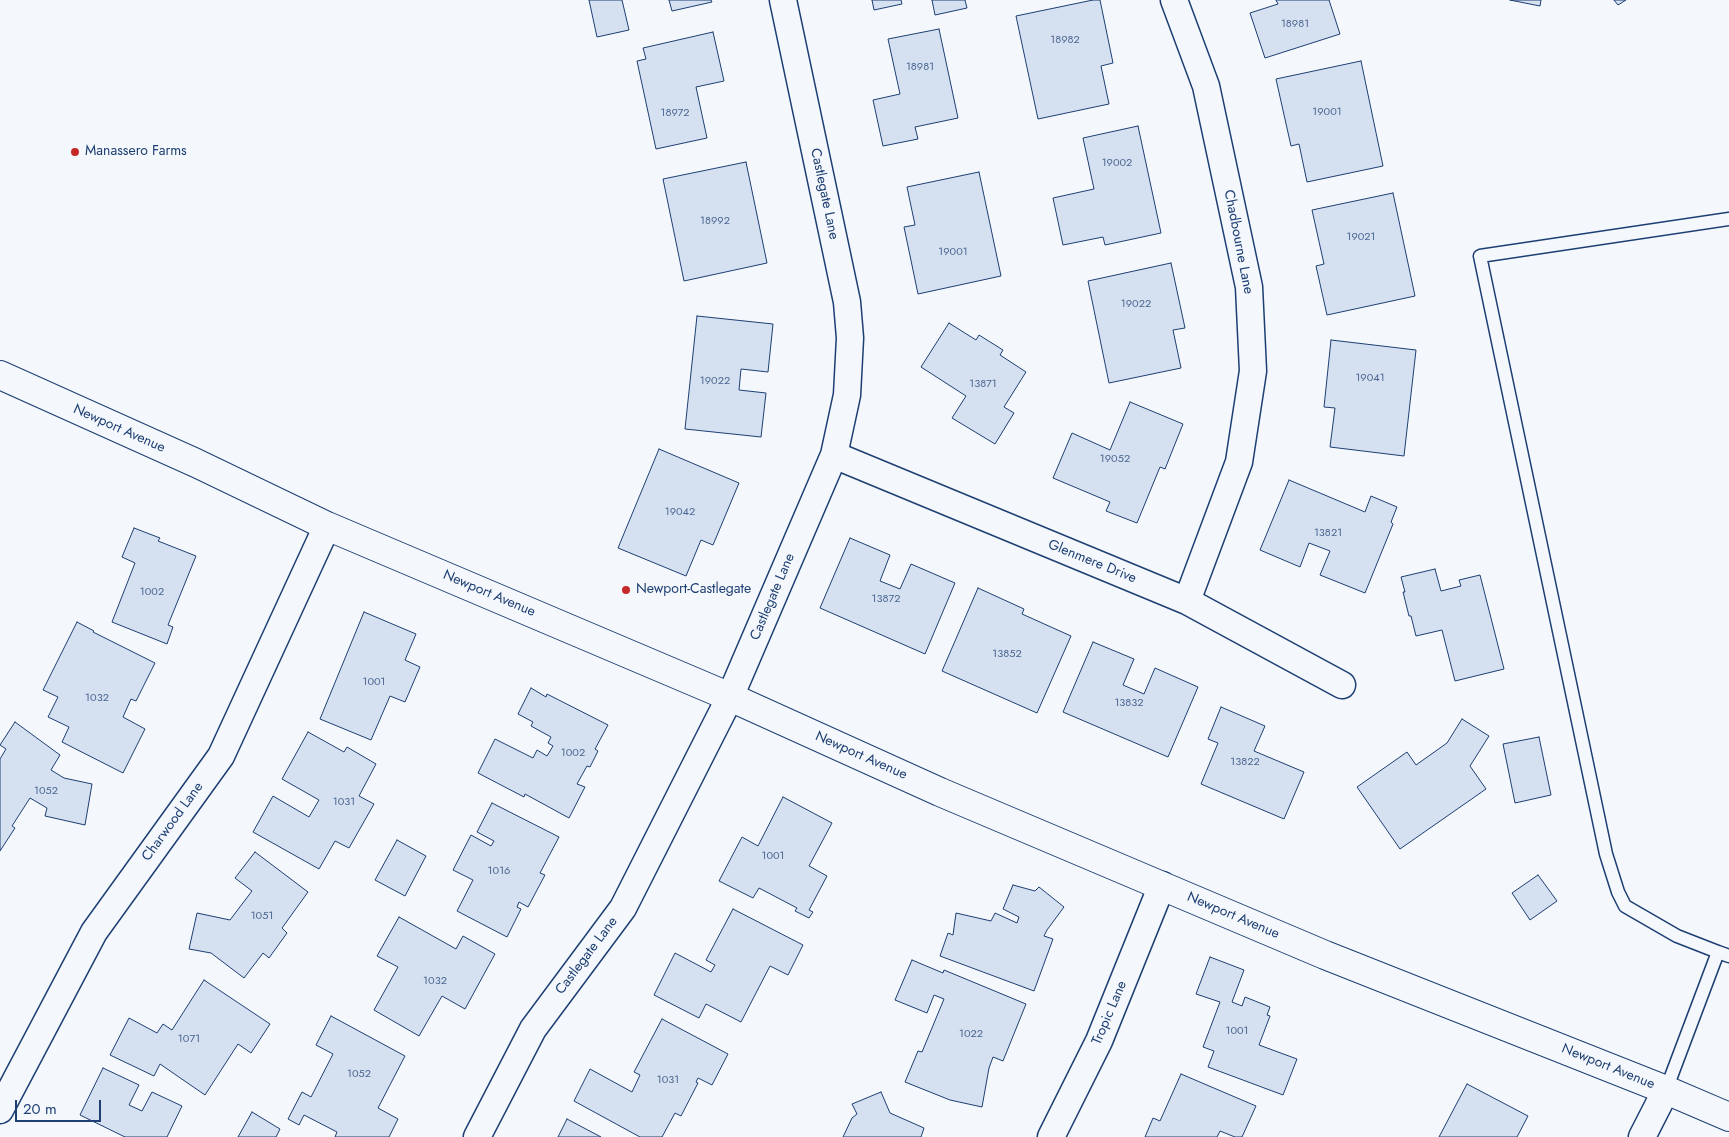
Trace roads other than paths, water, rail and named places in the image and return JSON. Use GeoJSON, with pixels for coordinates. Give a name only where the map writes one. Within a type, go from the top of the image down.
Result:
{"type":"FeatureCollection","features":[{"type":"Feature","properties":{"kind":"main road","name":"Newport Avenue"},"geometry":{"type":"LineString","coordinates":[[0,375],[196,463],[327,526],[730,697],[940,792],[1325,955],[1666,1090],[1729,1117]]}},
{"type":"Feature","properties":{"kind":"street","name":"Castlegate Lane"},"geometry":{"type":"LineString","coordinates":[[477,1137],[532,1028],[623,908],[730,697],[834,455],[847,395],[850,338],[847,302],[783,0]]}},
{"type":"Feature","properties":{"kind":"street","name":"Chadbourne Lane"},"geometry":{"type":"LineString","coordinates":[[1174,0],[1206,86],[1249,286],[1253,372],[1239,462],[1187,601]]}},
{"type":"Feature","properties":{"kind":"street","name":"Glenmere Drive"},"geometry":{"type":"LineString","coordinates":[[834,455],[1187,601],[1342,685]]}},
{"type":"Feature","properties":{"kind":"street","name":"Charwood Lane"},"geometry":{"type":"LineString","coordinates":[[0,1110],[94,932],[221,756],[327,526]]}},
{"type":"Feature","properties":{"kind":"street","name":"Tropic Lane"},"geometry":{"type":"LineString","coordinates":[[1051,1137],[1099,1041],[1162,885]]}},
{"type":"Feature","properties":{"kind":"street"},"geometry":{"type":"LineString","coordinates":[[1642,1137],[1666,1090]]}},
{"type":"Feature","properties":{"kind":"lane"},"geometry":{"type":"LineString","coordinates":[[1666,1090],[1724,954],[1677,936],[1625,906],[1618,892],[1606,854],[1480,256],[1729,219]]}},
{"type":"Feature","properties":{"kind":"place","name":"Manassero Farms"},"geometry":{"type":"Point","coordinates":[75,152]}},
{"type":"Feature","properties":{"kind":"place","name":"Newport-Castlegate"},"geometry":{"type":"Point","coordinates":[626,590]}}]}
